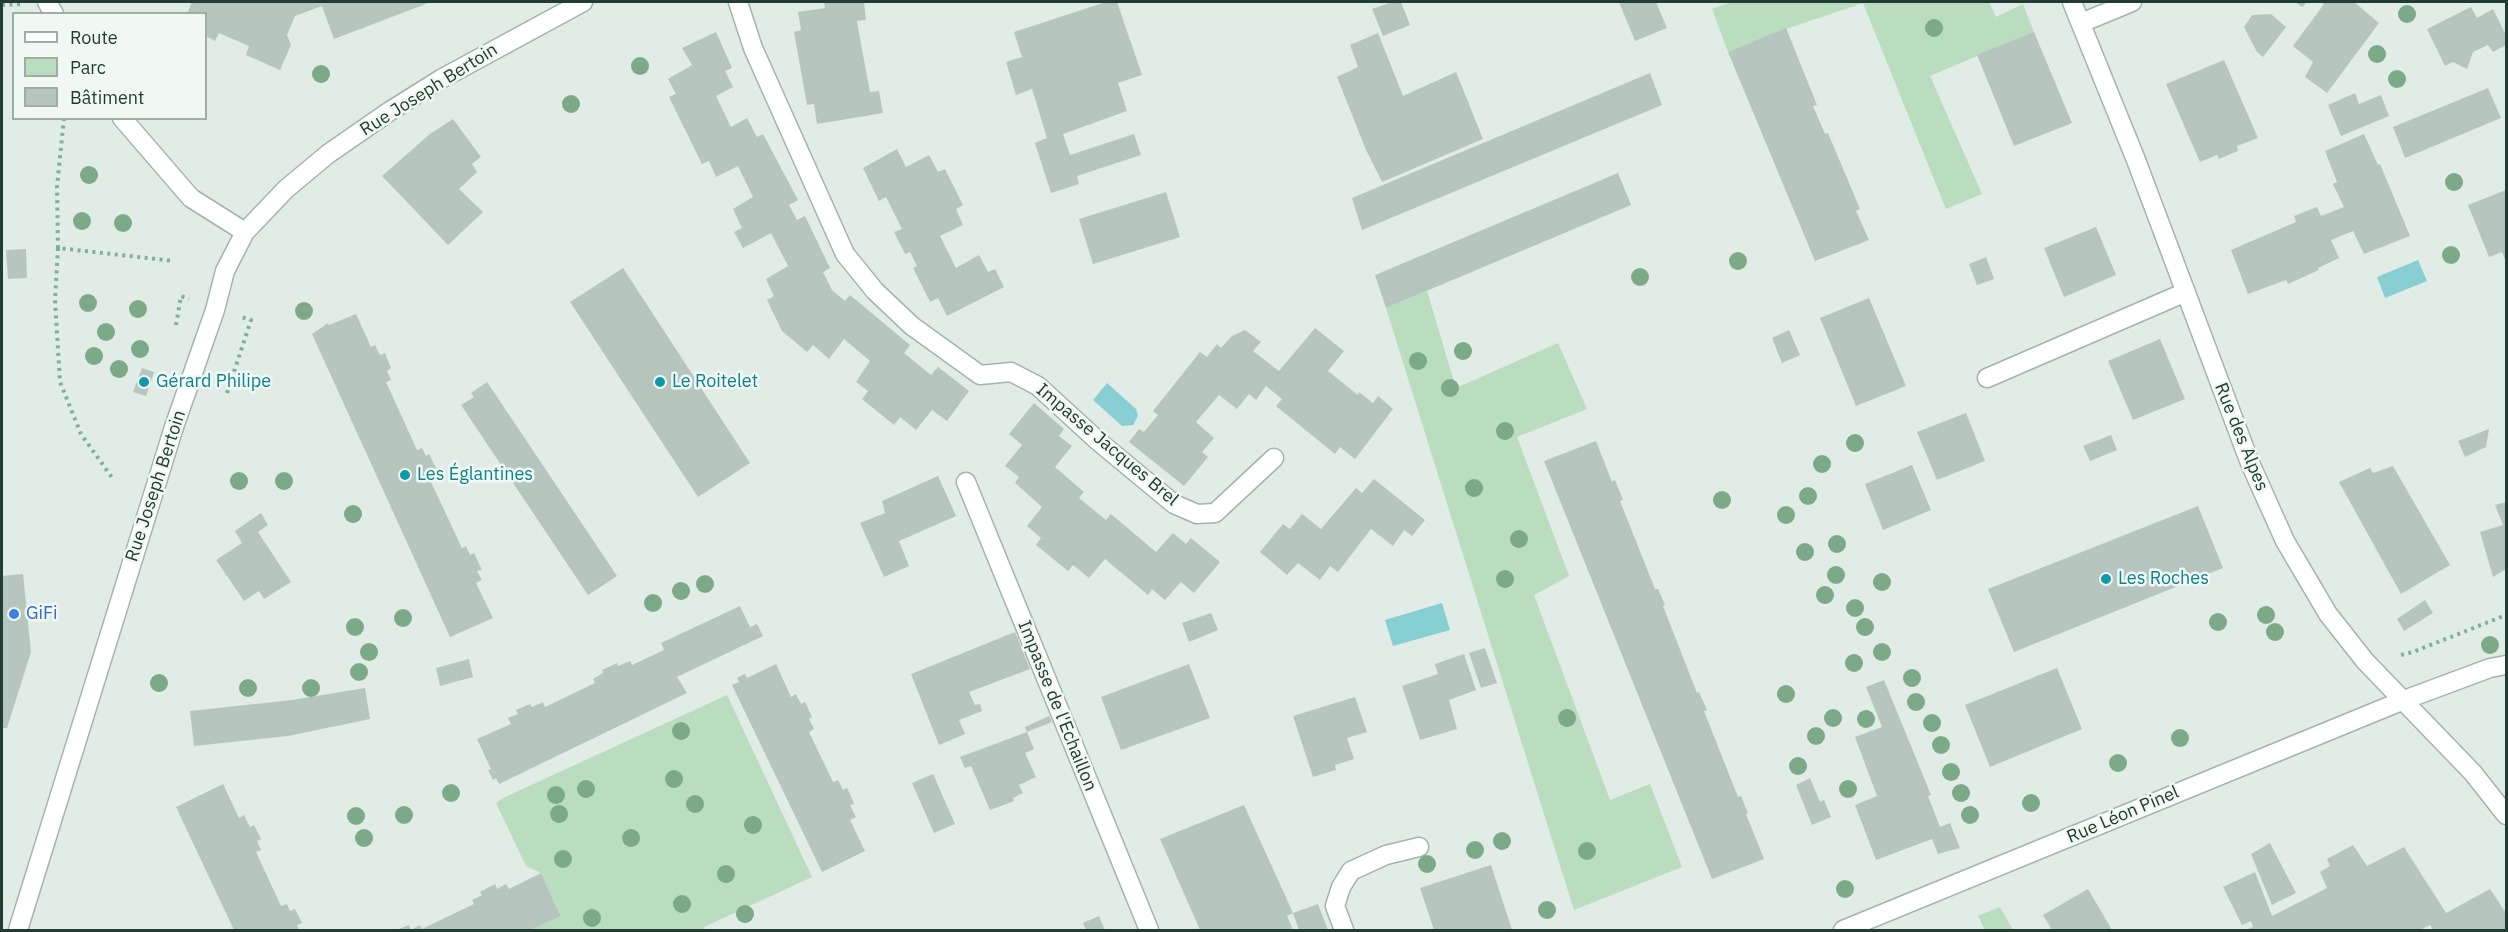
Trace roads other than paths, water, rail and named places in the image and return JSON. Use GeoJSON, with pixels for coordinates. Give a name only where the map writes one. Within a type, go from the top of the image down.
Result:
{"type":"FeatureCollection","features":[{"type":"Feature","properties":{"kind":"street","name":"Rue Joseph Bertoin"},"geometry":{"type":"LineString","coordinates":[[18,930],[174,427],[212,321],[225,271],[245,232],[286,189],[328,154],[390,111],[441,78],[583,2]]}},
{"type":"Feature","properties":{"kind":"street","name":"Impasse Jacques Brel"},"geometry":{"type":"LineString","coordinates":[[738,2],[753,48],[846,254],[875,291],[912,326],[980,375],[1011,372],[1038,386],[1098,441],[1174,504],[1197,514],[1215,513],[1274,458]]}},
{"type":"Feature","properties":{"kind":"street","name":"Rue des Alpes"},"geometry":{"type":"LineString","coordinates":[[2072,2],[2136,160],[2250,463],[2285,541],[2328,614],[2365,661],[2473,773],[2506,815]]}},
{"type":"Feature","properties":{"kind":"street"},"geometry":{"type":"LineString","coordinates":[[2081,23],[2132,2]]}},
{"type":"Feature","properties":{"kind":"street"},"geometry":{"type":"LineString","coordinates":[[124,120],[191,198],[245,232]]}},
{"type":"Feature","properties":{"kind":"street"},"geometry":{"type":"LineString","coordinates":[[1987,378],[2186,292]]}},
{"type":"Feature","properties":{"kind":"street","name":"Impasse de l'Echaillon"},"geometry":{"type":"LineString","coordinates":[[966,482],[1149,930]]}},
{"type":"Feature","properties":{"kind":"street","name":"Rue Léon Pinel"},"geometry":{"type":"LineString","coordinates":[[1843,930],[2404,700],[2490,668],[2506,665]]}},
{"type":"Feature","properties":{"kind":"street"},"geometry":{"type":"LineString","coordinates":[[1344,930],[1335,906],[1341,887],[1351,871],[1371,861],[1419,846]]}},
{"type":"Feature","properties":{"kind":"water"},"geometry":{"type":"Polygon","coordinates":[[[2418,260],[2427,281],[2385,298],[2377,277],[2418,260]]]}},
{"type":"Feature","properties":{"kind":"water"},"geometry":{"type":"Polygon","coordinates":[[[1107,383],[1136,409],[1138,416],[1133,425],[1122,426],[1093,400],[1107,383]]]}},
{"type":"Feature","properties":{"kind":"water"},"geometry":{"type":"Polygon","coordinates":[[[1442,603],[1450,630],[1393,646],[1385,620],[1442,603]]]}},
{"type":"Feature","properties":{"kind":"place","name":"Gérard Philipe"},"geometry":{"type":"Point","coordinates":[144,382]}},
{"type":"Feature","properties":{"kind":"place","name":"Le Roitelet"},"geometry":{"type":"Point","coordinates":[660,382]}},
{"type":"Feature","properties":{"kind":"place","name":"Les Églantines"},"geometry":{"type":"Point","coordinates":[405,475]}},
{"type":"Feature","properties":{"kind":"place","name":"Les Roches"},"geometry":{"type":"Point","coordinates":[2106,579]}},
{"type":"Feature","properties":{"kind":"place","name":"GiFi"},"geometry":{"type":"Point","coordinates":[14,614]}}]}
